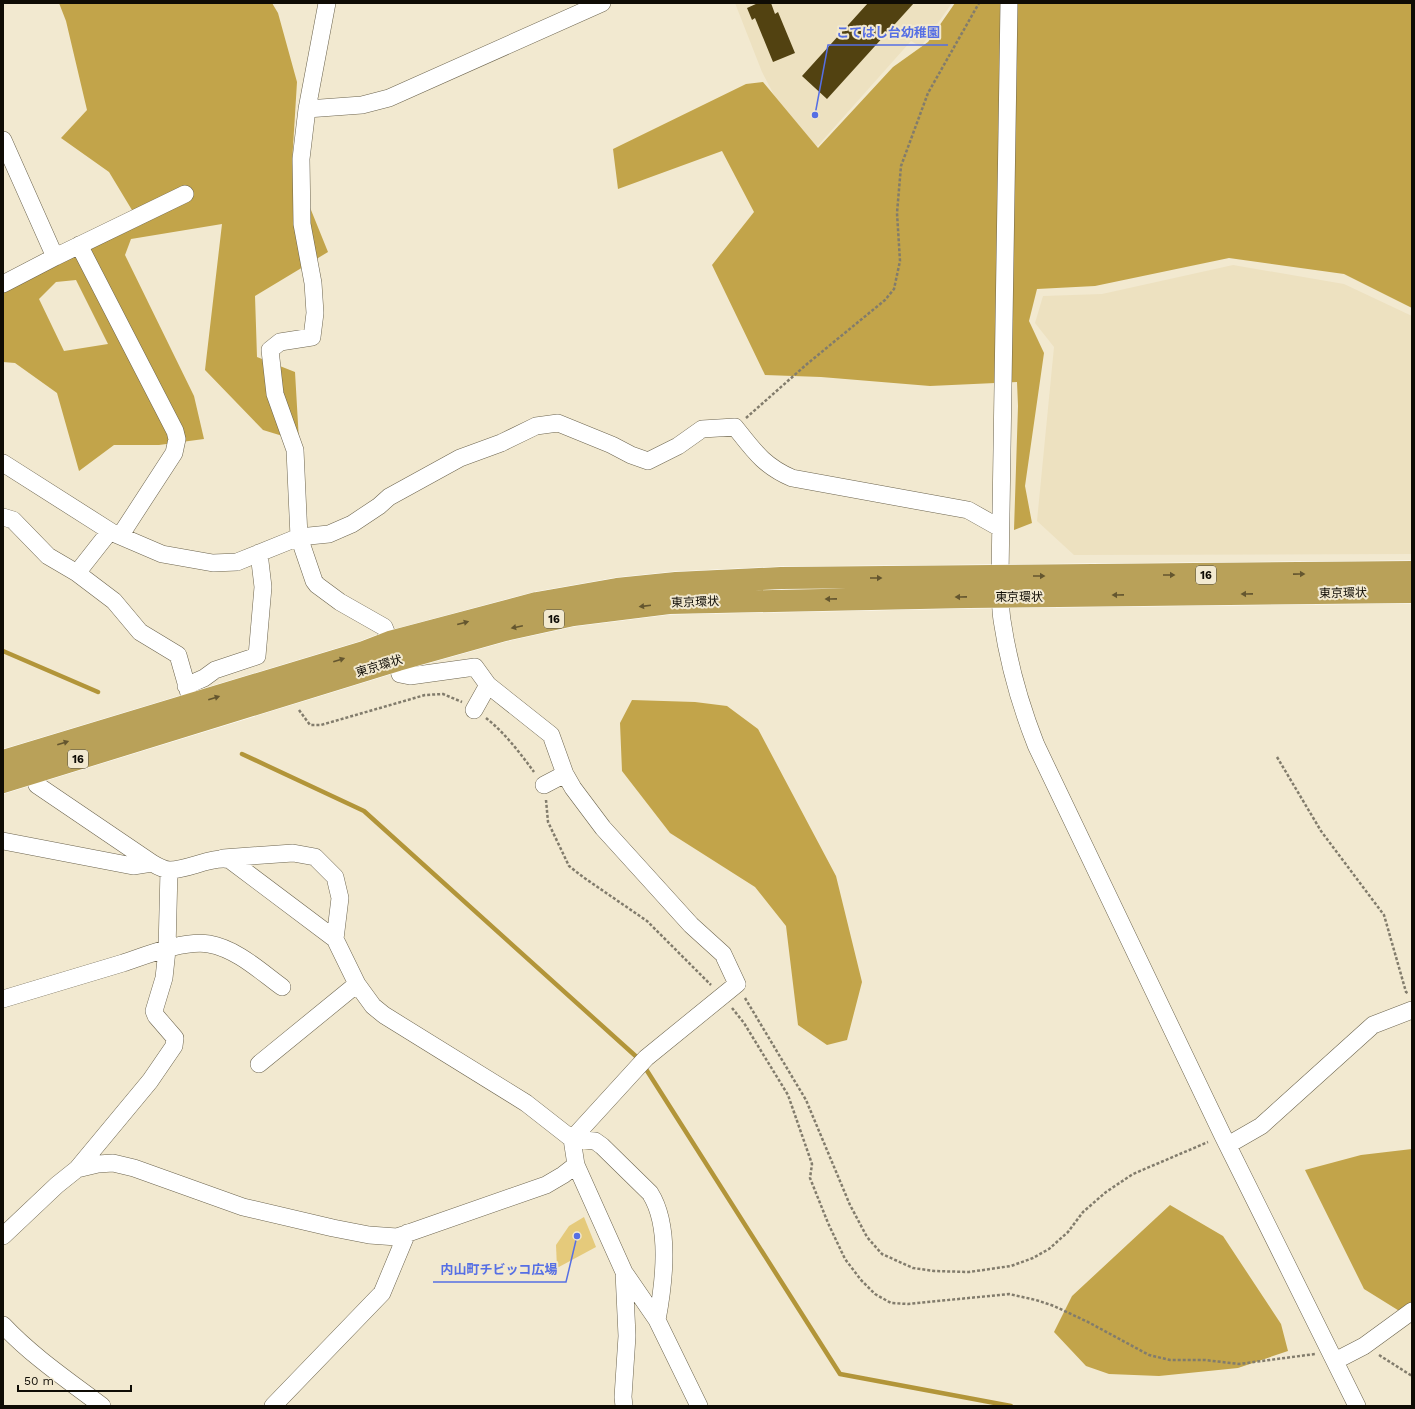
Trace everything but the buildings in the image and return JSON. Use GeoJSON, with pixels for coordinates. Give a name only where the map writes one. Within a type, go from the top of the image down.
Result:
{"type":"FeatureCollection","features":[{"type":"Feature","properties":{"kind":"highway","name":"東京環状"},"geometry":{"type":"LineString","coordinates":[[3,761],[29,763],[393,652],[573,615],[669,603],[1000,587],[1412,572]]}},
{"type":"Feature","properties":{"kind":"highway","name":"東京環状"},"geometry":{"type":"LineString","coordinates":[[1000,587],[1412,592]]}},
{"type":"Feature","properties":{"kind":"highway","name":"東京環状"},"geometry":{"type":"LineString","coordinates":[[3,782],[29,763],[189,695],[364,652],[393,652]]}},
{"type":"Feature","properties":{"kind":"street"},"geometry":{"type":"LineString","coordinates":[[327,3],[307,110],[301,159],[302,224],[313,282],[315,312],[312,337],[280,342],[270,350],[275,394],[295,450],[299,537],[314,580],[317,585],[340,602],[384,627],[400,674],[410,676],[476,667],[488,685],[551,736],[565,774],[573,788],[603,828],[691,925],[723,954],[737,984],[641,1062],[572,1139]]}},
{"type":"Feature","properties":{"kind":"street"},"geometry":{"type":"LineString","coordinates":[[307,110],[362,105],[388,98],[602,3]]}},
{"type":"Feature","properties":{"kind":"street"},"geometry":{"type":"LineString","coordinates":[[1009,3],[1000,528],[1000,587],[1002,619],[1007,647],[1027,722],[1036,744],[1226,1140],[1357,1406]]}},
{"type":"Feature","properties":{"kind":"street"},"geometry":{"type":"LineString","coordinates":[[3,140],[55,257]]}},
{"type":"Feature","properties":{"kind":"street"},"geometry":{"type":"LineString","coordinates":[[3,284],[79,245],[185,194]]}},
{"type":"Feature","properties":{"kind":"street"},"geometry":{"type":"LineString","coordinates":[[77,573],[115,534],[174,453],[177,439],[175,431],[79,245]]}},
{"type":"Feature","properties":{"kind":"street"},"geometry":{"type":"LineString","coordinates":[[3,463],[115,534],[162,554],[213,563],[237,562],[299,537],[329,534],[346,526],[379,506],[389,497],[460,458],[536,426],[558,423],[648,461],[678,446],[702,430],[735,427],[763,461],[778,472],[792,478],[968,510],[1000,528]]}},
{"type":"Feature","properties":{"kind":"street"},"geometry":{"type":"LineString","coordinates":[[3,517],[13,520],[48,556],[77,573],[114,601],[140,632],[178,655],[189,695]]}},
{"type":"Feature","properties":{"kind":"street"},"geometry":{"type":"LineString","coordinates":[[189,695],[204,678],[215,670],[257,656],[263,587],[259,552]]}},
{"type":"Feature","properties":{"kind":"street"},"geometry":{"type":"LineString","coordinates":[[474,710],[488,685]]}},
{"type":"Feature","properties":{"kind":"street"},"geometry":{"type":"LineString","coordinates":[[29,763],[36,785],[152,863],[168,870],[187,868],[223,858],[293,852],[315,858],[335,877],[340,898],[335,939]]}},
{"type":"Feature","properties":{"kind":"street"},"geometry":{"type":"LineString","coordinates":[[544,785],[565,774]]}},
{"type":"Feature","properties":{"kind":"street"},"geometry":{"type":"LineString","coordinates":[[3,841],[133,866],[152,863]]}},
{"type":"Feature","properties":{"kind":"street"},"geometry":{"type":"LineString","coordinates":[[223,858],[230,860],[335,939],[357,984],[373,1006],[384,1015],[526,1103],[572,1139],[595,1141],[650,1193],[654,1199],[663,1238],[664,1279],[657,1320]]}},
{"type":"Feature","properties":{"kind":"street"},"geometry":{"type":"LineString","coordinates":[[3,1236],[57,1185],[77,1169],[150,1081],[174,1046],[175,1038],[156,1016],[154,1011],[164,978],[167,950],[168,870]]}},
{"type":"Feature","properties":{"kind":"street"},"geometry":{"type":"LineString","coordinates":[[3,999],[193,943],[210,944],[233,952],[282,987]]}},
{"type":"Feature","properties":{"kind":"street"},"geometry":{"type":"LineString","coordinates":[[259,1064],[357,984]]}},
{"type":"Feature","properties":{"kind":"street"},"geometry":{"type":"LineString","coordinates":[[1226,1140],[1261,1126],[1373,1025],[1412,1010]]}},
{"type":"Feature","properties":{"kind":"street"},"geometry":{"type":"LineString","coordinates":[[572,1139],[576,1164],[624,1272],[657,1320],[699,1406]]}},
{"type":"Feature","properties":{"kind":"street"},"geometry":{"type":"LineString","coordinates":[[77,1169],[98,1164],[113,1163],[134,1168],[243,1207],[333,1228],[369,1235],[397,1237],[546,1185],[563,1175],[576,1164]]}},
{"type":"Feature","properties":{"kind":"street"},"geometry":{"type":"LineString","coordinates":[[273,1406],[382,1293],[407,1233]]}},
{"type":"Feature","properties":{"kind":"street"},"geometry":{"type":"LineString","coordinates":[[624,1272],[627,1336],[623,1397],[624,1406]]}},
{"type":"Feature","properties":{"kind":"street"},"geometry":{"type":"LineString","coordinates":[[1333,1356],[1364,1346],[1412,1311]]}},
{"type":"Feature","properties":{"kind":"street"},"geometry":{"type":"LineString","coordinates":[[3,1325],[51,1368],[102,1406]]}},
{"type":"Feature","properties":{"kind":"path"},"geometry":{"type":"LineString","coordinates":[[735,427],[807,364],[885,300],[894,289],[900,260],[898,213],[901,166],[928,92],[979,3]]}},
{"type":"Feature","properties":{"kind":"path"},"geometry":{"type":"LineString","coordinates":[[297,707],[310,725],[321,725],[425,695],[443,694],[456,699],[492,723],[514,746],[544,785],[548,822],[569,866],[647,921],[722,996],[744,1023],[788,1095],[812,1164],[810,1178],[828,1223],[845,1259],[861,1280],[875,1294],[891,1302],[908,1304],[1009,1294],[1016,1295],[1054,1306],[1088,1322],[1149,1355],[1170,1360],[1205,1360],[1239,1364],[1333,1356]]}},
{"type":"Feature","properties":{"kind":"path"},"geometry":{"type":"LineString","coordinates":[[1277,757],[1321,831],[1384,915],[1406,992],[1412,997]]}},
{"type":"Feature","properties":{"kind":"path"},"geometry":{"type":"LineString","coordinates":[[737,984],[806,1100],[850,1205],[866,1237],[882,1254],[913,1268],[934,1271],[969,1272],[1011,1266],[1033,1258],[1049,1249],[1068,1232],[1083,1212],[1106,1192],[1133,1174],[1226,1140]]}},
{"type":"Feature","properties":{"kind":"path"},"geometry":{"type":"LineString","coordinates":[[1364,1346],[1412,1376]]}},
{"type":"Feature","properties":{"kind":"shaded area"},"geometry":{"type":"Polygon","coordinates":[[[59,3],[272,3],[278,13],[297,82],[292,163],[328,252],[255,296],[257,357],[295,372],[299,441],[263,430],[205,370],[222,224],[131,239],[125,255],[194,396],[204,439],[159,445],[114,445],[79,471],[57,393],[15,363],[3,362],[3,290],[141,225],[109,172],[61,138],[87,110],[66,21],[59,3]],[[76,280],[56,282],[39,299],[64,351],[108,344],[76,280]]]}},
{"type":"Feature","properties":{"kind":"shaded area"},"geometry":{"type":"Polygon","coordinates":[[[735,3],[952,3],[921,47],[911,41],[807,158],[762,72],[735,3]]]}},
{"type":"Feature","properties":{"kind":"shaded area"},"geometry":{"type":"Polygon","coordinates":[[[955,3],[1412,3],[1412,308],[1344,274],[1229,258],[1095,286],[1037,289],[1029,321],[1044,353],[1025,486],[1032,523],[1014,530],[1018,406],[1017,382],[930,386],[821,377],[765,375],[712,265],[754,212],[722,151],[618,189],[613,149],[746,84],[763,82],[818,148],[893,67],[928,42],[955,3]]]}},
{"type":"Feature","properties":{"kind":"shaded area"},"geometry":{"type":"Polygon","coordinates":[[[1233,265],[1344,284],[1412,316],[1412,554],[1074,555],[1037,521],[1054,347],[1035,323],[1043,296],[1102,294],[1233,265]]]}},
{"type":"Feature","properties":{"kind":"shaded area"},"geometry":{"type":"Polygon","coordinates":[[[632,700],[695,702],[727,706],[758,729],[836,876],[862,982],[847,1040],[827,1045],[798,1025],[786,926],[755,887],[670,833],[622,771],[620,723],[632,700]]]}},
{"type":"Feature","properties":{"kind":"shaded area"},"geometry":{"type":"Polygon","coordinates":[[[1412,1149],[1412,1304],[1401,1312],[1364,1289],[1305,1170],[1361,1155],[1412,1149]]]}},
{"type":"Feature","properties":{"kind":"shaded area"},"geometry":{"type":"Polygon","coordinates":[[[1170,1205],[1223,1236],[1281,1324],[1288,1351],[1238,1368],[1159,1376],[1109,1374],[1086,1366],[1054,1332],[1072,1296],[1170,1205]]]}},
{"type":"Feature","properties":{"kind":"shaded area"},"geometry":{"type":"Polygon","coordinates":[[[584,1217],[596,1247],[557,1268],[556,1245],[569,1226],[584,1217]]]}},
{"type":"Feature","properties":{"kind":"waterway"},"geometry":{"type":"LineString","coordinates":[[3,651],[98,692]]}},
{"type":"Feature","properties":{"kind":"waterway"},"geometry":{"type":"LineString","coordinates":[[242,754],[364,811],[640,1060]]}},
{"type":"Feature","properties":{"kind":"waterway"},"geometry":{"type":"LineString","coordinates":[[644,1066],[840,1374],[1011,1406]]}},
{"type":"Feature","properties":{"kind":"place","name":"こてはし台幼稚園"},"geometry":{"type":"Point","coordinates":[815,115]}},
{"type":"Feature","properties":{"kind":"place","name":"内山町チビッコ広場"},"geometry":{"type":"Point","coordinates":[577,1236]}}]}
